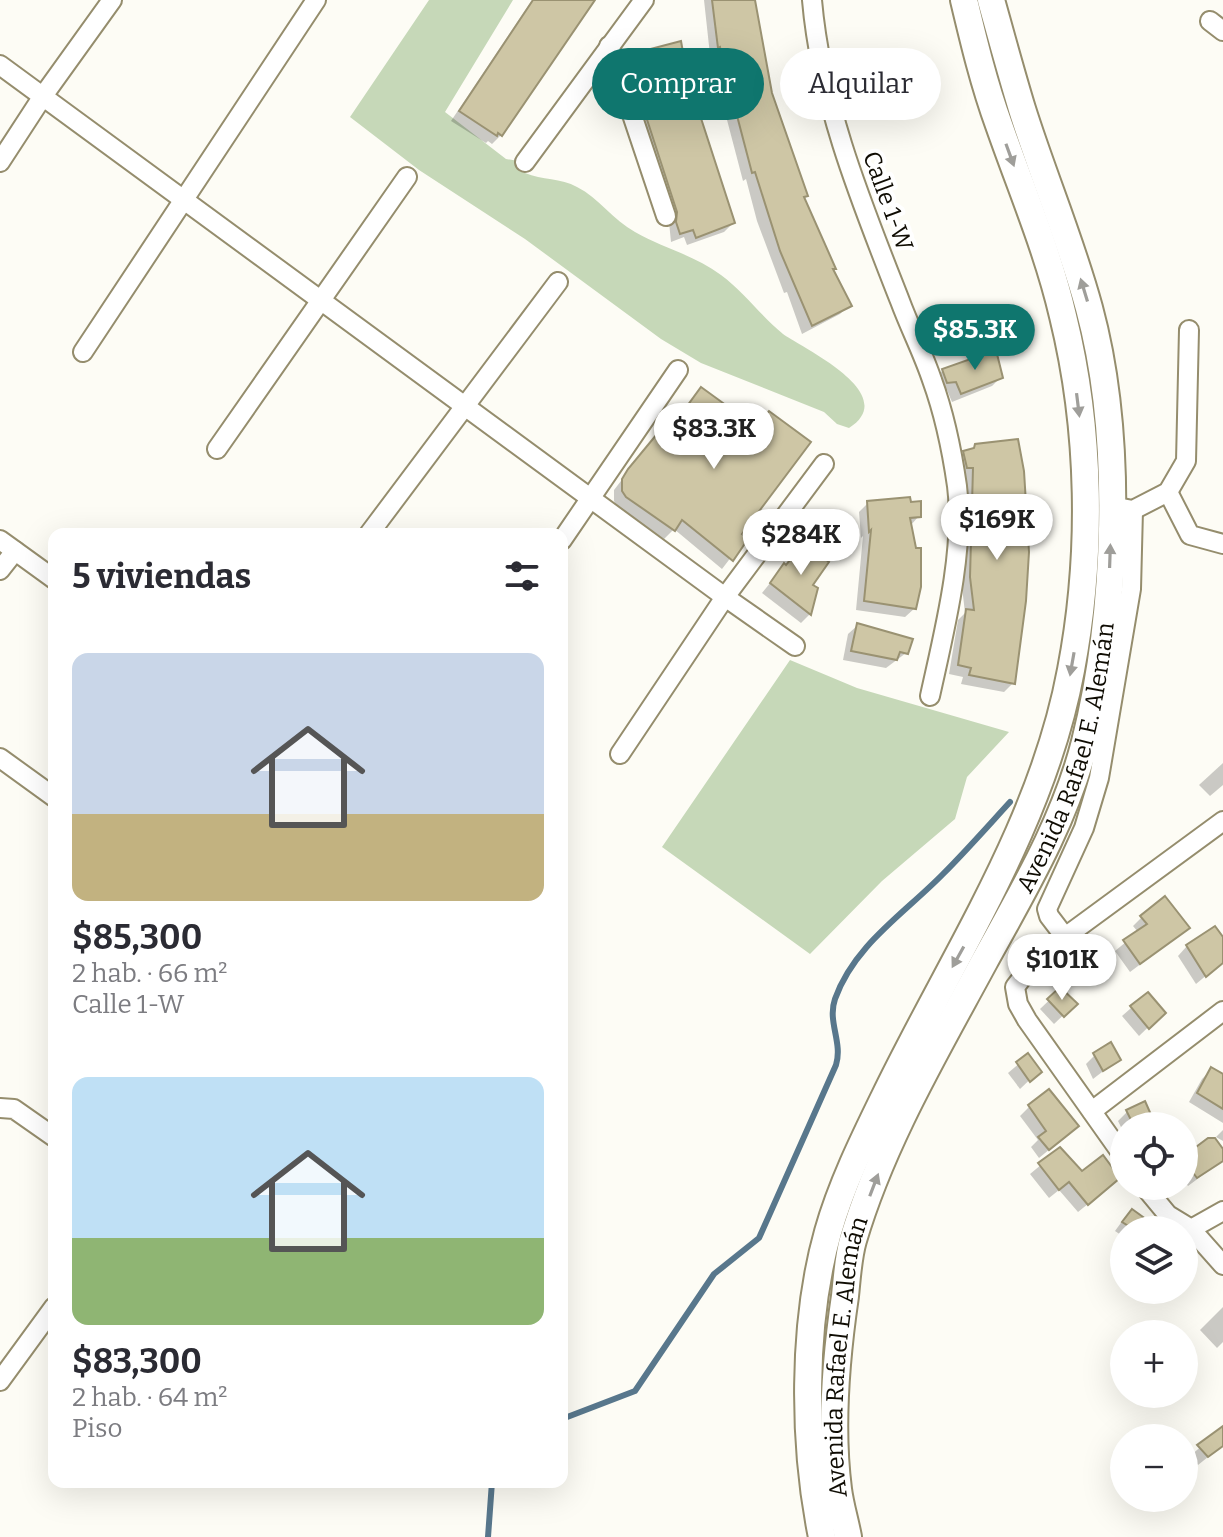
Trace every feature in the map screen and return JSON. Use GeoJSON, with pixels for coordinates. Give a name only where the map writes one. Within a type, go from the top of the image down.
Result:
{"type":"FeatureCollection","features":[{"type":"Feature","properties":{"kind":"main road","name":"Avenida Rafael E. Alemán"},"geometry":{"type":"LineString","coordinates":[[822,1537],[813,1493],[808,1409],[812,1319],[828,1233],[859,1150],[902,1060],[984,909],[1031,806],[1054,744],[1061,714],[1085,574],[1083,457],[1078,399],[1064,317],[997,119],[964,0]]}},
{"type":"Feature","properties":{"kind":"main road","name":"Avenida Rafael E. Alemán"},"geometry":{"type":"LineString","coordinates":[[848,1537],[838,1489],[835,1408],[839,1333],[853,1242],[882,1163],[927,1066],[1034,872],[1061,815],[1085,742],[1123,508],[1091,312],[1022,110],[991,0]]}},
{"type":"Feature","properties":{"kind":"street"},"geometry":{"type":"LineString","coordinates":[[0,162],[112,0]]}},
{"type":"Feature","properties":{"kind":"street"},"geometry":{"type":"LineString","coordinates":[[83,352],[316,0]]}},
{"type":"Feature","properties":{"kind":"street"},"geometry":{"type":"LineString","coordinates":[[525,162],[644,0]]}},
{"type":"Feature","properties":{"kind":"street","name":"Calle 1-W"},"geometry":{"type":"LineString","coordinates":[[812,0],[816,45],[832,110],[864,210],[932,380],[948,437],[957,488],[950,608],[930,696]]}},
{"type":"Feature","properties":{"kind":"street"},"geometry":{"type":"LineString","coordinates":[[609,46],[666,216]]}},
{"type":"Feature","properties":{"kind":"street"},"geometry":{"type":"LineString","coordinates":[[0,65],[795,646]]}},
{"type":"Feature","properties":{"kind":"street"},"geometry":{"type":"LineString","coordinates":[[217,449],[407,177]]}},
{"type":"Feature","properties":{"kind":"street"},"geometry":{"type":"LineString","coordinates":[[374,528],[558,282]]}},
{"type":"Feature","properties":{"kind":"street"},"geometry":{"type":"LineString","coordinates":[[1065,937],[1047,909],[1084,828],[1099,778],[1131,589],[1123,508],[1168,492],[1186,461],[1189,330]]}},
{"type":"Feature","properties":{"kind":"street"},"geometry":{"type":"LineString","coordinates":[[568,532],[678,370]]}},
{"type":"Feature","properties":{"kind":"street"},"geometry":{"type":"LineString","coordinates":[[620,754],[725,597],[824,464]]}},
{"type":"Feature","properties":{"kind":"street"},"geometry":{"type":"LineString","coordinates":[[1168,492],[1190,535],[1223,544]]}},
{"type":"Feature","properties":{"kind":"street"},"geometry":{"type":"LineString","coordinates":[[0,570],[7,546],[48,575]]}},
{"type":"Feature","properties":{"kind":"street"},"geometry":{"type":"LineString","coordinates":[[0,758],[48,793]]}},
{"type":"Feature","properties":{"kind":"street"},"geometry":{"type":"LineString","coordinates":[[1110,1137],[1027,1020],[1018,1004],[1015,987],[1031,966],[1065,937],[1223,821]]}},
{"type":"Feature","properties":{"kind":"street"},"geometry":{"type":"LineString","coordinates":[[1092,1111],[1223,1011]]}},
{"type":"Feature","properties":{"kind":"street"},"geometry":{"type":"LineString","coordinates":[[0,1108],[14,1109],[48,1133]]}},
{"type":"Feature","properties":{"kind":"street"},"geometry":{"type":"LineString","coordinates":[[1156,1200],[1170,1216]]}},
{"type":"Feature","properties":{"kind":"street"},"geometry":{"type":"LineString","coordinates":[[1198,1225],[1223,1211]]}},
{"type":"Feature","properties":{"kind":"street"},"geometry":{"type":"LineString","coordinates":[[1198,1237],[1223,1265]]}},
{"type":"Feature","properties":{"kind":"street"},"geometry":{"type":"LineString","coordinates":[[0,1381],[48,1315]]}},
{"type":"Feature","properties":{"kind":"green space"},"geometry":{"type":"Polygon","coordinates":[[[429,0],[513,0],[445,112],[506,159],[525,162],[525,173],[577,187],[635,232],[721,275],[783,334],[844,374],[857,387],[864,401],[862,415],[849,428],[837,424],[824,412],[701,363],[661,339],[525,239],[419,170],[350,117],[429,0]]]}},
{"type":"Feature","properties":{"kind":"green space"},"geometry":{"type":"Polygon","coordinates":[[[790,660],[857,688],[1009,732],[967,777],[955,819],[882,881],[810,954],[662,847],[790,660]]]}},
{"type":"Feature","properties":{"kind":"building"},"geometry":{"type":"Polygon","coordinates":[[[533,0],[595,0],[502,136],[498,133],[497,136],[459,111],[533,0]]]}},
{"type":"Feature","properties":{"kind":"building"},"geometry":{"type":"Polygon","coordinates":[[[712,0],[755,0],[764,48],[718,48],[712,0]]]}},
{"type":"Feature","properties":{"kind":"building"},"geometry":{"type":"Polygon","coordinates":[[[681,41],[682,48],[654,48],[681,41]]]}},
{"type":"Feature","properties":{"kind":"building"},"geometry":{"type":"Polygon","coordinates":[[[764,49],[780,120],[808,196],[804,197],[836,269],[833,269],[852,306],[812,326],[780,251],[755,172],[752,173],[738,120],[764,120],[764,49]]]}},
{"type":"Feature","properties":{"kind":"building"},"geometry":{"type":"Polygon","coordinates":[[[647,120],[702,120],[735,223],[696,238],[693,230],[680,234],[677,212],[647,120]]]}},
{"type":"Feature","properties":{"kind":"building"},"geometry":{"type":"Polygon","coordinates":[[[996,350],[1003,378],[961,394],[956,382],[947,383],[942,369],[996,350]]]}},
{"type":"Feature","properties":{"kind":"building"},"geometry":{"type":"Polygon","coordinates":[[[701,387],[756,427],[769,411],[811,442],[742,534],[748,539],[733,561],[682,520],[675,531],[622,491],[622,479],[628,469],[657,434],[663,439],[701,387]]]}},
{"type":"Feature","properties":{"kind":"building"},"geometry":{"type":"Polygon","coordinates":[[[1018,439],[1024,471],[1029,552],[1015,684],[969,675],[971,668],[958,665],[966,609],[974,610],[970,577],[973,468],[967,468],[963,451],[974,448],[975,444],[1018,439]]]}},
{"type":"Feature","properties":{"kind":"building"},"geometry":{"type":"Polygon","coordinates":[[[910,497],[911,502],[921,501],[921,517],[910,518],[916,548],[921,548],[921,587],[916,609],[864,601],[871,530],[869,532],[867,501],[910,497]]]}},
{"type":"Feature","properties":{"kind":"building"},"geometry":{"type":"Polygon","coordinates":[[[804,543],[829,562],[813,585],[818,588],[811,615],[770,583],[804,543]]]}},
{"type":"Feature","properties":{"kind":"building"},"geometry":{"type":"Polygon","coordinates":[[[857,623],[913,639],[908,654],[900,652],[897,660],[851,651],[857,623]]]}},
{"type":"Feature","properties":{"kind":"building"},"geometry":{"type":"Polygon","coordinates":[[[1165,896],[1190,928],[1140,964],[1123,940],[1147,924],[1140,916],[1165,896]]]}},
{"type":"Feature","properties":{"kind":"building"},"geometry":{"type":"Polygon","coordinates":[[[1215,926],[1223,937],[1223,963],[1206,977],[1186,945],[1215,926]]]}},
{"type":"Feature","properties":{"kind":"building"},"geometry":{"type":"Polygon","coordinates":[[[1060,987],[1078,1004],[1064,1017],[1047,999],[1060,987]]]}},
{"type":"Feature","properties":{"kind":"building"},"geometry":{"type":"Polygon","coordinates":[[[1148,992],[1166,1013],[1149,1029],[1130,1006],[1148,992]]]}},
{"type":"Feature","properties":{"kind":"building"},"geometry":{"type":"Polygon","coordinates":[[[1111,1042],[1121,1060],[1103,1071],[1093,1053],[1111,1042]]]}},
{"type":"Feature","properties":{"kind":"building"},"geometry":{"type":"Polygon","coordinates":[[[1028,1053],[1042,1072],[1030,1082],[1016,1062],[1028,1053]]]}},
{"type":"Feature","properties":{"kind":"building"},"geometry":{"type":"Polygon","coordinates":[[[1211,1067],[1223,1074],[1223,1109],[1197,1093],[1211,1067]]]}},
{"type":"Feature","properties":{"kind":"building"},"geometry":{"type":"Polygon","coordinates":[[[1049,1089],[1079,1126],[1049,1150],[1038,1137],[1046,1131],[1028,1105],[1049,1089]]]}},
{"type":"Feature","properties":{"kind":"building"},"geometry":{"type":"Polygon","coordinates":[[[1145,1101],[1150,1112],[1127,1112],[1145,1101]]]}},
{"type":"Feature","properties":{"kind":"building"},"geometry":{"type":"Polygon","coordinates":[[[1208,1138],[1215,1138],[1223,1149],[1223,1161],[1198,1177],[1198,1146],[1208,1138]]]}},
{"type":"Feature","properties":{"kind":"building"},"geometry":{"type":"Polygon","coordinates":[[[1060,1147],[1082,1171],[1103,1155],[1110,1164],[1110,1186],[1088,1205],[1069,1182],[1059,1190],[1038,1163],[1060,1147]]]}},
{"type":"Feature","properties":{"kind":"building"},"geometry":{"type":"Polygon","coordinates":[[[1132,1209],[1142,1216],[1127,1216],[1132,1209]]]}},
{"type":"Feature","properties":{"kind":"building"},"geometry":{"type":"Polygon","coordinates":[[[1223,1426],[1223,1446],[1208,1457],[1198,1444],[1223,1426]]]}},
{"type":"Feature","properties":{"kind":"waterway"},"geometry":{"type":"LineString","coordinates":[[568,1417],[635,1391],[714,1274],[759,1238],[836,1065],[838,1048],[833,1007],[844,980],[868,946],[943,874],[1010,802]]}},
{"type":"Feature","properties":{"kind":"waterway"},"geometry":{"type":"LineString","coordinates":[[488,1537],[492,1488]]}}]}
